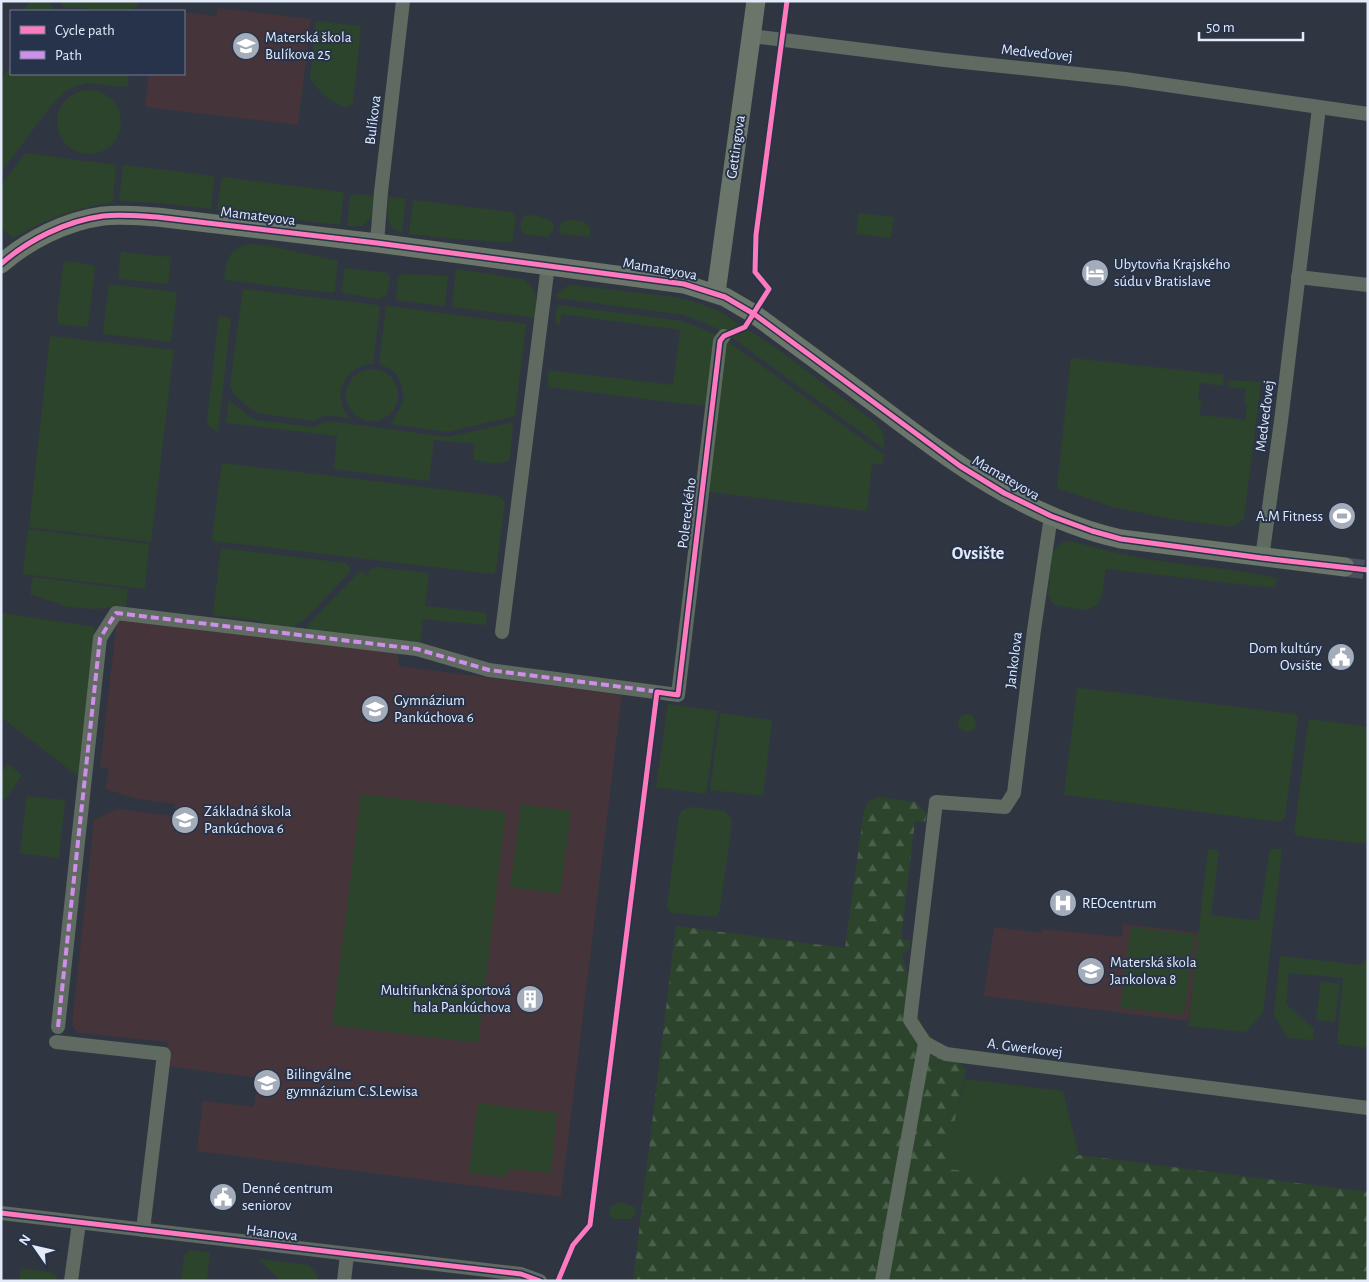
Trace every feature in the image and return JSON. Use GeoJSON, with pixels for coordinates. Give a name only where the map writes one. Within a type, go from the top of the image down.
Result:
{"type":"FeatureCollection","features":[{"type":"Feature","properties":{"kind":"street","name":"Gettingova"},"geometry":{"type":"LineString","coordinates":[[716,293],[756,1]]}},
{"type":"Feature","properties":{"kind":"street","name":"Bulíkova"},"geometry":{"type":"LineString","coordinates":[[377,243],[399,2]]}},
{"type":"Feature","properties":{"kind":"street","name":"Medveďovej"},"geometry":{"type":"LineString","coordinates":[[752,36],[944,60],[1125,79],[1368,114]]}},
{"type":"Feature","properties":{"kind":"street","name":"Medveďovej"},"geometry":{"type":"LineString","coordinates":[[1262,558],[1281,421],[1319,108]]}},
{"type":"Feature","properties":{"kind":"street","name":"Mamateyova"},"geometry":{"type":"LineString","coordinates":[[1,264],[22,248],[55,230],[86,220],[107,216],[158,217],[377,243],[667,281],[716,293],[754,314],[975,476],[1004,493],[1051,516],[1121,539],[1345,567]]}},
{"type":"Feature","properties":{"kind":"street"},"geometry":{"type":"LineString","coordinates":[[502,632],[548,265]]}},
{"type":"Feature","properties":{"kind":"street"},"geometry":{"type":"LineString","coordinates":[[1298,277],[1368,285]]}},
{"type":"Feature","properties":{"kind":"street","name":"Polereckého"},"geometry":{"type":"LineString","coordinates":[[58,1026],[100,638],[116,613],[417,649],[489,670],[678,695],[720,342],[724,336]]}},
{"type":"Feature","properties":{"kind":"street","name":"Jankolova"},"geometry":{"type":"LineString","coordinates":[[925,1043],[910,1020],[936,802],[1005,807],[1014,793],[1034,630],[1051,516]]}},
{"type":"Feature","properties":{"kind":"street"},"geometry":{"type":"LineString","coordinates":[[56,1042],[164,1054],[143,1230]]}},
{"type":"Feature","properties":{"kind":"street"},"geometry":{"type":"LineString","coordinates":[[882,1281],[925,1043]]}},
{"type":"Feature","properties":{"kind":"street","name":"A. Gwerkovej"},"geometry":{"type":"LineString","coordinates":[[925,1043],[946,1054],[1368,1108]]}},
{"type":"Feature","properties":{"kind":"street","name":"Haanova"},"geometry":{"type":"LineString","coordinates":[[1,1213],[521,1274],[540,1281]]}},
{"type":"Feature","properties":{"kind":"street"},"geometry":{"type":"LineString","coordinates":[[72,1281],[79,1223]]}},
{"type":"Feature","properties":{"kind":"street"},"geometry":{"type":"LineString","coordinates":[[344,1281],[347,1255]]}},
{"type":"Feature","properties":{"kind":"shaded area","name":"Materská škola Bulíkova 25"},"geometry":{"type":"Polygon","coordinates":[[[217,8],[311,19],[298,125],[145,107],[149,75],[185,75],[185,12],[216,16],[217,8]]]}},
{"type":"Feature","properties":{"kind":"shaded area"},"geometry":{"type":"Polygon","coordinates":[[[117,619],[397,650],[399,666],[622,695],[561,1197],[197,1151],[203,1101],[254,1107],[258,1078],[166,1066],[168,1042],[78,1033],[72,1025],[94,820],[117,809],[174,816],[175,804],[137,799],[105,789],[109,769],[100,768],[117,619]]]}},
{"type":"Feature","properties":{"kind":"shaded area","name":"Materská škola Jankolova 8"},"geometry":{"type":"Polygon","coordinates":[[[1123,924],[1199,933],[1188,1021],[984,996],[994,927],[1041,933],[1042,929],[1122,937],[1123,924]]]}},
{"type":"Feature","properties":{"kind":"green space"},"geometry":{"type":"Polygon","coordinates":[[[32,1],[48,1],[55,10],[24,10],[32,1]]]}},
{"type":"Feature","properties":{"kind":"green space"},"geometry":{"type":"Polygon","coordinates":[[[58,1],[138,1],[137,6],[132,10],[65,8],[58,1]]]}},
{"type":"Feature","properties":{"kind":"green space"},"geometry":{"type":"Polygon","coordinates":[[[316,22],[361,28],[353,103],[347,107],[330,100],[310,78],[316,22]]]}},
{"type":"Feature","properties":{"kind":"green space"},"geometry":{"type":"Polygon","coordinates":[[[10,67],[10,75],[129,75],[128,85],[124,87],[88,83],[66,91],[51,106],[1,172],[1,79],[10,67]]]}},
{"type":"Feature","properties":{"kind":"green space"},"geometry":{"type":"Polygon","coordinates":[[[89,90],[101,92],[112,99],[119,110],[121,122],[119,134],[112,145],[101,152],[89,154],[77,152],[66,145],[59,134],[57,122],[59,110],[66,99],[77,92],[89,90]]]}},
{"type":"Feature","properties":{"kind":"green space"},"geometry":{"type":"Polygon","coordinates":[[[26,153],[116,165],[113,202],[86,207],[61,215],[13,238],[1,228],[1,185],[26,153]]]}},
{"type":"Feature","properties":{"kind":"green space"},"geometry":{"type":"Polygon","coordinates":[[[123,166],[214,176],[211,209],[160,203],[119,201],[123,166]]]}},
{"type":"Feature","properties":{"kind":"green space"},"geometry":{"type":"Polygon","coordinates":[[[222,177],[343,192],[340,225],[217,210],[222,177]]]}},
{"type":"Feature","properties":{"kind":"green space"},"geometry":{"type":"Polygon","coordinates":[[[354,194],[374,196],[371,218],[362,226],[347,226],[350,196],[354,194]]]}},
{"type":"Feature","properties":{"kind":"green space"},"geometry":{"type":"Polygon","coordinates":[[[389,197],[406,199],[402,233],[392,228],[388,219],[389,197]]]}},
{"type":"Feature","properties":{"kind":"green space"},"geometry":{"type":"Polygon","coordinates":[[[413,200],[512,212],[516,218],[512,242],[409,234],[413,200]]]}},
{"type":"Feature","properties":{"kind":"green space"},"geometry":{"type":"Polygon","coordinates":[[[859,213],[894,217],[891,238],[856,234],[859,213]]]}},
{"type":"Feature","properties":{"kind":"green space"},"geometry":{"type":"Polygon","coordinates":[[[525,216],[546,218],[553,224],[552,232],[547,237],[524,234],[521,230],[521,223],[525,216]]]}},
{"type":"Feature","properties":{"kind":"green space"},"geometry":{"type":"Polygon","coordinates":[[[570,220],[586,223],[590,228],[590,237],[559,234],[561,223],[570,220]]]}},
{"type":"Feature","properties":{"kind":"green space"},"geometry":{"type":"Polygon","coordinates":[[[252,244],[270,246],[338,261],[335,291],[333,293],[224,280],[226,266],[233,251],[252,244]]]}},
{"type":"Feature","properties":{"kind":"green space"},"geometry":{"type":"Polygon","coordinates":[[[121,252],[171,257],[168,284],[118,279],[121,252]]]}},
{"type":"Feature","properties":{"kind":"green space"},"geometry":{"type":"Polygon","coordinates":[[[66,261],[92,265],[95,268],[88,325],[85,327],[59,324],[57,319],[63,264],[66,261]]]}},
{"type":"Feature","properties":{"kind":"green space"},"geometry":{"type":"Polygon","coordinates":[[[346,268],[387,273],[390,279],[387,295],[379,299],[342,293],[344,270],[346,268]]]}},
{"type":"Feature","properties":{"kind":"green space"},"geometry":{"type":"Polygon","coordinates":[[[456,269],[523,279],[534,291],[535,318],[452,306],[456,269]]]}},
{"type":"Feature","properties":{"kind":"green space"},"geometry":{"type":"Polygon","coordinates":[[[402,274],[448,276],[445,305],[397,300],[398,279],[402,274]]]}},
{"type":"Feature","properties":{"kind":"green space"},"geometry":{"type":"Polygon","coordinates":[[[109,284],[177,292],[171,342],[103,334],[109,284]]]}},
{"type":"Feature","properties":{"kind":"green space"},"geometry":{"type":"Polygon","coordinates":[[[572,285],[667,296],[693,301],[719,311],[776,348],[876,423],[883,435],[884,449],[726,333],[683,315],[558,298],[556,295],[572,285]]]}},
{"type":"Feature","properties":{"kind":"green space"},"geometry":{"type":"Polygon","coordinates":[[[243,289],[378,305],[380,307],[373,364],[354,370],[343,384],[341,401],[344,410],[350,418],[326,415],[313,421],[257,413],[235,396],[230,385],[243,289]]]}},
{"type":"Feature","properties":{"kind":"green space"},"geometry":{"type":"Polygon","coordinates":[[[558,305],[682,321],[715,334],[707,403],[703,406],[548,387],[548,371],[673,385],[680,330],[561,314],[560,325],[555,323],[558,305]]]}},
{"type":"Feature","properties":{"kind":"green space"},"geometry":{"type":"Polygon","coordinates":[[[386,307],[526,324],[515,416],[448,432],[394,425],[392,422],[403,399],[402,389],[399,379],[393,371],[379,363],[386,307]]]}},
{"type":"Feature","properties":{"kind":"green space"},"geometry":{"type":"Polygon","coordinates":[[[219,316],[231,318],[218,432],[209,426],[207,420],[219,316]]]}},
{"type":"Feature","properties":{"kind":"green space"},"geometry":{"type":"Polygon","coordinates":[[[50,336],[174,350],[151,542],[29,527],[50,336]]]}},
{"type":"Feature","properties":{"kind":"green space"},"geometry":{"type":"Polygon","coordinates":[[[725,339],[884,455],[882,465],[872,464],[867,511],[709,492],[725,339]]]}},
{"type":"Feature","properties":{"kind":"green space"},"geometry":{"type":"Polygon","coordinates":[[[1071,358],[1224,375],[1223,386],[1200,383],[1198,399],[1201,400],[1200,415],[1245,420],[1247,405],[1244,404],[1246,389],[1228,387],[1229,380],[1261,382],[1244,519],[1234,526],[1225,526],[1172,519],[1113,507],[1057,488],[1071,358]]]}},
{"type":"Feature","properties":{"kind":"green space"},"geometry":{"type":"Polygon","coordinates":[[[372,369],[382,371],[390,377],[396,385],[398,395],[396,405],[390,413],[382,419],[372,421],[362,419],[354,413],[348,405],[346,395],[348,385],[354,377],[362,371],[372,369]]]}},
{"type":"Feature","properties":{"kind":"green space"},"geometry":{"type":"Polygon","coordinates":[[[229,400],[256,420],[313,427],[327,421],[448,437],[513,422],[510,460],[497,463],[473,460],[475,444],[434,440],[429,481],[334,469],[337,436],[226,423],[229,400]]]}},
{"type":"Feature","properties":{"kind":"green space"},"geometry":{"type":"Polygon","coordinates":[[[222,463],[498,496],[505,502],[496,571],[493,574],[213,541],[222,463]]]}},
{"type":"Feature","properties":{"kind":"green space"},"geometry":{"type":"Polygon","coordinates":[[[28,529],[149,544],[145,589],[23,574],[28,529]]]}},
{"type":"Feature","properties":{"kind":"green space"},"geometry":{"type":"Polygon","coordinates":[[[1071,541],[1154,560],[1277,578],[1275,588],[1106,569],[1102,595],[1098,604],[1090,609],[1083,610],[1055,605],[1048,593],[1052,553],[1063,542],[1071,541]]]}},
{"type":"Feature","properties":{"kind":"green space"},"geometry":{"type":"Polygon","coordinates":[[[221,548],[346,563],[351,569],[305,619],[292,628],[270,627],[259,621],[213,615],[221,548]]]}},
{"type":"Feature","properties":{"kind":"green space"},"geometry":{"type":"Polygon","coordinates":[[[376,567],[429,573],[425,606],[487,613],[486,625],[423,619],[420,643],[309,631],[308,625],[359,572],[363,572],[368,577],[369,571],[376,567]]]}},
{"type":"Feature","properties":{"kind":"green space"},"geometry":{"type":"Polygon","coordinates":[[[33,577],[128,589],[126,606],[96,609],[68,607],[30,594],[33,577]]]}},
{"type":"Feature","properties":{"kind":"green space"},"geometry":{"type":"Polygon","coordinates":[[[1,613],[95,627],[78,776],[1,717],[1,613]]]}},
{"type":"Feature","properties":{"kind":"green space"},"geometry":{"type":"Polygon","coordinates":[[[1077,689],[1294,714],[1298,717],[1285,817],[1280,822],[1065,795],[1077,689]]]}},
{"type":"Feature","properties":{"kind":"green space"},"geometry":{"type":"Polygon","coordinates":[[[668,704],[718,711],[706,794],[656,787],[668,704]]]}},
{"type":"Feature","properties":{"kind":"green space"},"geometry":{"type":"Polygon","coordinates":[[[720,713],[772,720],[763,796],[710,790],[720,713]]]}},
{"type":"Feature","properties":{"kind":"green space"},"geometry":{"type":"Polygon","coordinates":[[[963,714],[971,714],[976,719],[974,730],[963,732],[958,727],[958,719],[963,714]]]}},
{"type":"Feature","properties":{"kind":"green space"},"geometry":{"type":"Polygon","coordinates":[[[1309,719],[1368,727],[1368,844],[1298,836],[1294,833],[1309,719]]]}},
{"type":"Feature","properties":{"kind":"green space"},"geometry":{"type":"Polygon","coordinates":[[[8,764],[22,775],[5,800],[1,798],[1,773],[8,764]]]}},
{"type":"Feature","properties":{"kind":"green space"},"geometry":{"type":"Polygon","coordinates":[[[361,794],[506,812],[478,1043],[332,1025],[361,794]]]}},
{"type":"Feature","properties":{"kind":"green space"},"geometry":{"type":"Polygon","coordinates":[[[27,796],[65,800],[59,858],[20,853],[27,796]]]}},
{"type":"Feature","properties":{"kind":"green space"},"geometry":{"type":"Polygon","coordinates":[[[879,797],[916,802],[927,814],[925,822],[915,821],[901,939],[911,941],[910,948],[902,954],[922,1027],[966,1070],[944,1169],[1043,1176],[1079,1155],[1368,1192],[1368,1281],[633,1281],[676,926],[845,948],[864,810],[869,801],[879,797]]]}},
{"type":"Feature","properties":{"kind":"green space"},"geometry":{"type":"Polygon","coordinates":[[[521,804],[571,811],[560,894],[510,887],[521,804]]]}},
{"type":"Feature","properties":{"kind":"green space"},"geometry":{"type":"Polygon","coordinates":[[[691,807],[724,811],[730,817],[732,824],[720,908],[718,914],[714,917],[672,913],[668,910],[667,906],[679,816],[683,810],[691,807]]]}},
{"type":"Feature","properties":{"kind":"green space"},"geometry":{"type":"Polygon","coordinates":[[[1208,849],[1219,851],[1211,915],[1259,921],[1270,849],[1282,849],[1263,1013],[1246,1032],[1188,1026],[1208,849]]]}},
{"type":"Feature","properties":{"kind":"green space"},"geometry":{"type":"Polygon","coordinates":[[[1131,927],[1195,935],[1184,1015],[1120,1008],[1131,927]]]}},
{"type":"Feature","properties":{"kind":"green space"},"geometry":{"type":"Polygon","coordinates":[[[1280,956],[1360,965],[1368,958],[1368,1048],[1337,1044],[1343,978],[1289,973],[1286,1004],[1314,1029],[1313,1040],[1288,1038],[1274,1015],[1280,956]]]}},
{"type":"Feature","properties":{"kind":"green space"},"geometry":{"type":"Polygon","coordinates":[[[1321,981],[1340,984],[1335,1022],[1316,1020],[1321,981]]]}},
{"type":"Feature","properties":{"kind":"green space"},"geometry":{"type":"Polygon","coordinates":[[[965,1079],[1063,1091],[1079,1155],[1043,1176],[943,1169],[965,1079]]]}},
{"type":"Feature","properties":{"kind":"green space"},"geometry":{"type":"Polygon","coordinates":[[[478,1103],[557,1113],[551,1173],[507,1169],[506,1177],[469,1173],[478,1103]]]}},
{"type":"Feature","properties":{"kind":"green space"},"geometry":{"type":"Polygon","coordinates":[[[621,1202],[635,1207],[636,1213],[632,1219],[613,1219],[609,1213],[611,1206],[621,1202]]]}},
{"type":"Feature","properties":{"kind":"green space"},"geometry":{"type":"Polygon","coordinates":[[[190,1250],[210,1253],[207,1281],[181,1281],[184,1256],[190,1250]]]}},
{"type":"Feature","properties":{"kind":"green space"},"geometry":{"type":"Polygon","coordinates":[[[259,1259],[309,1265],[317,1275],[317,1281],[280,1281],[259,1259]]]}},
{"type":"Feature","properties":{"kind":"green space"},"geometry":{"type":"Polygon","coordinates":[[[21,1268],[51,1272],[57,1277],[57,1281],[19,1281],[21,1268]]]}},
{"type":"Feature","properties":{"kind":"tunnel"},"geometry":{"type":"LineString","coordinates":[[1345,567],[1368,570]]}},
{"type":"Feature","properties":{"kind":"marked path"},"geometry":{"type":"LineString","coordinates":[[58,1027],[100,638],[116,613],[417,649],[489,670],[661,692]]}},
{"type":"Feature","properties":{"kind":"cycle path"},"geometry":{"type":"LineString","coordinates":[[558,1281],[573,1245],[590,1225],[657,692],[678,695],[720,341],[724,336],[745,327],[769,289],[755,272],[756,235],[787,1]]}},
{"type":"Feature","properties":{"kind":"cycle path"},"geometry":{"type":"LineString","coordinates":[[1,264],[23,247],[62,227],[103,216],[123,215],[157,217],[377,243],[684,284],[725,297],[754,314],[960,466],[1004,493],[1051,516],[1121,539],[1368,570]]}},
{"type":"Feature","properties":{"kind":"cycle path"},"geometry":{"type":"LineString","coordinates":[[1,1213],[521,1274],[540,1281]]}},
{"type":"Feature","properties":{"kind":"place","name":"Materská škola Bulíkova 25"},"geometry":{"type":"Point","coordinates":[246,46]}},
{"type":"Feature","properties":{"kind":"place","name":"Ubytovňa Krajského súdu v Bratislave"},"geometry":{"type":"Point","coordinates":[1095,273]}},
{"type":"Feature","properties":{"kind":"place","name":"A.M Fitness"},"geometry":{"type":"Point","coordinates":[1342,516]}},
{"type":"Feature","properties":{"kind":"place","name":"Dom kultúry Ovsište"},"geometry":{"type":"Point","coordinates":[1341,657]}},
{"type":"Feature","properties":{"kind":"place","name":"Gymnázium Pankúchova 6"},"geometry":{"type":"Point","coordinates":[375,709]}},
{"type":"Feature","properties":{"kind":"place","name":"Základná škola Pankúchova 6"},"geometry":{"type":"Point","coordinates":[185,820]}},
{"type":"Feature","properties":{"kind":"place","name":"REOcentrum"},"geometry":{"type":"Point","coordinates":[1063,903]}},
{"type":"Feature","properties":{"kind":"place","name":"Materská škola Jankolova 8"},"geometry":{"type":"Point","coordinates":[1091,971]}},
{"type":"Feature","properties":{"kind":"place","name":"Multifunkčná športová hala Pankúchova"},"geometry":{"type":"Point","coordinates":[530,999]}},
{"type":"Feature","properties":{"kind":"place","name":"Bilingválne gymnázium C.S.Lewisa"},"geometry":{"type":"Point","coordinates":[267,1083]}},
{"type":"Feature","properties":{"kind":"place","name":"Denné centrum seniorov"},"geometry":{"type":"Point","coordinates":[223,1197]}},
{"type":"Feature","properties":{"kind":"district","name":"Ovsište"},"geometry":{"type":"Point","coordinates":[978,554]}}]}
